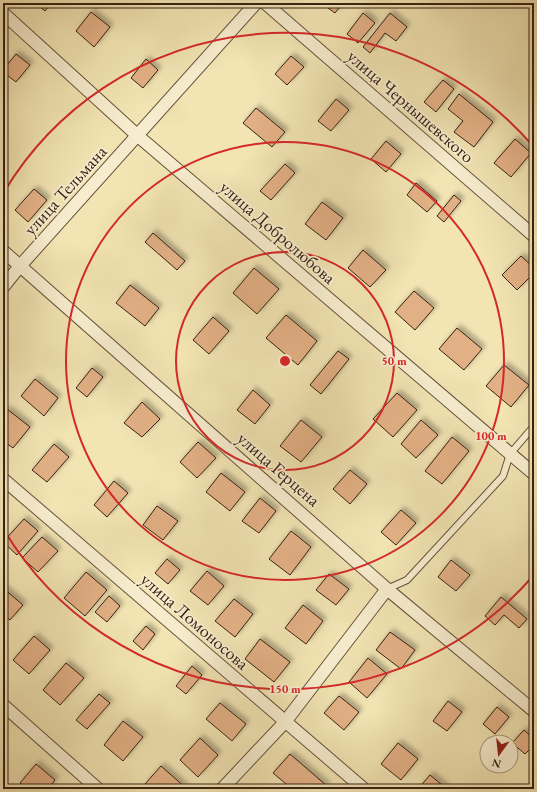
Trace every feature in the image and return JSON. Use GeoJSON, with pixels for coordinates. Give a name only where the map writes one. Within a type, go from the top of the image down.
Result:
{"type":"FeatureCollection","features":[{"type":"Feature","properties":{"kind":"street","name":"улица Тельмана"},"geometry":{"type":"LineString","coordinates":[[3,287],[20,266],[256,3]]}},
{"type":"Feature","properties":{"kind":"street","name":"улица Чернышевского"},"geometry":{"type":"LineString","coordinates":[[265,3],[534,236]]}},
{"type":"Feature","properties":{"kind":"street","name":"улица Добролюбова"},"geometry":{"type":"LineString","coordinates":[[3,13],[138,136],[534,474]]}},
{"type":"Feature","properties":{"kind":"street","name":"улица Герцена"},"geometry":{"type":"LineString","coordinates":[[3,251],[387,589],[534,711]]}},
{"type":"Feature","properties":{"kind":"street","name":"улица Ломоносова"},"geometry":{"type":"LineString","coordinates":[[3,479],[364,789]]}},
{"type":"Feature","properties":{"kind":"street"},"geometry":{"type":"LineString","coordinates":[[222,789],[285,722],[387,589]]}},
{"type":"Feature","properties":{"kind":"street"},"geometry":{"type":"LineString","coordinates":[[3,705],[98,789]]}},
{"type":"Feature","properties":{"kind":"lane"},"geometry":{"type":"LineString","coordinates":[[387,589],[407,580],[503,476],[510,454],[534,426]]}},
{"type":"Feature","properties":{"kind":"building"},"geometry":{"type":"Polygon","coordinates":[[[35,3],[51,3],[45,11],[35,3]]]}},
{"type":"Feature","properties":{"kind":"building"},"geometry":{"type":"Polygon","coordinates":[[[321,3],[343,3],[335,13],[321,3]]]}},
{"type":"Feature","properties":{"kind":"building"},"geometry":{"type":"Polygon","coordinates":[[[91,12],[110,27],[94,47],[76,31],[91,12]]]}},
{"type":"Feature","properties":{"kind":"building"},"geometry":{"type":"Polygon","coordinates":[[[363,13],[375,23],[358,43],[347,34],[363,13]]]}},
{"type":"Feature","properties":{"kind":"building"},"geometry":{"type":"Polygon","coordinates":[[[390,13],[407,27],[396,41],[385,33],[370,53],[363,47],[390,13]]]}},
{"type":"Feature","properties":{"kind":"building"},"geometry":{"type":"Polygon","coordinates":[[[16,54],[30,65],[16,82],[3,72],[3,70],[16,54]]]}},
{"type":"Feature","properties":{"kind":"building"},"geometry":{"type":"Polygon","coordinates":[[[291,56],[304,67],[287,85],[275,74],[291,56]]]}},
{"type":"Feature","properties":{"kind":"building"},"geometry":{"type":"Polygon","coordinates":[[[146,59],[158,70],[143,88],[131,78],[146,59]]]}},
{"type":"Feature","properties":{"kind":"building"},"geometry":{"type":"Polygon","coordinates":[[[443,80],[454,89],[436,112],[424,102],[443,80]]]}},
{"type":"Feature","properties":{"kind":"building"},"geometry":{"type":"Polygon","coordinates":[[[459,94],[493,122],[474,147],[454,132],[463,121],[448,109],[459,94]]]}},
{"type":"Feature","properties":{"kind":"building"},"geometry":{"type":"Polygon","coordinates":[[[336,99],[349,110],[331,131],[318,121],[336,99]]]}},
{"type":"Feature","properties":{"kind":"building"},"geometry":{"type":"Polygon","coordinates":[[[256,108],[285,132],[272,147],[243,123],[256,108]]]}},
{"type":"Feature","properties":{"kind":"building"},"geometry":{"type":"Polygon","coordinates":[[[515,139],[531,153],[511,177],[494,163],[515,139]]]}},
{"type":"Feature","properties":{"kind":"building"},"geometry":{"type":"Polygon","coordinates":[[[386,141],[401,154],[386,172],[371,159],[386,141]]]}},
{"type":"Feature","properties":{"kind":"building"},"geometry":{"type":"Polygon","coordinates":[[[285,164],[295,173],[271,200],[260,191],[285,164]]]}},
{"type":"Feature","properties":{"kind":"building"},"geometry":{"type":"Polygon","coordinates":[[[416,183],[437,201],[427,212],[407,195],[416,183]]]}},
{"type":"Feature","properties":{"kind":"building"},"geometry":{"type":"Polygon","coordinates":[[[34,189],[47,200],[28,222],[15,210],[34,189]]]}},
{"type":"Feature","properties":{"kind":"building"},"geometry":{"type":"Polygon","coordinates":[[[454,195],[461,201],[444,222],[437,216],[454,195]]]}},
{"type":"Feature","properties":{"kind":"building"},"geometry":{"type":"Polygon","coordinates":[[[322,202],[343,218],[326,240],[305,224],[322,202]]]}},
{"type":"Feature","properties":{"kind":"building"},"geometry":{"type":"Polygon","coordinates":[[[153,233],[185,261],[177,270],[145,242],[153,233]]]}},
{"type":"Feature","properties":{"kind":"building"},"geometry":{"type":"Polygon","coordinates":[[[363,250],[386,270],[370,287],[348,268],[363,250]]]}},
{"type":"Feature","properties":{"kind":"building"},"geometry":{"type":"Polygon","coordinates":[[[521,256],[534,268],[534,273],[517,290],[502,275],[521,256]]]}},
{"type":"Feature","properties":{"kind":"building"},"geometry":{"type":"Polygon","coordinates":[[[254,268],[279,289],[257,314],[233,293],[254,268]]]}},
{"type":"Feature","properties":{"kind":"building"},"geometry":{"type":"Polygon","coordinates":[[[130,285],[159,308],[145,326],[116,303],[130,285]]]}},
{"type":"Feature","properties":{"kind":"building"},"geometry":{"type":"Polygon","coordinates":[[[414,291],[434,308],[415,330],[395,312],[414,291]]]}},
{"type":"Feature","properties":{"kind":"building"},"geometry":{"type":"Polygon","coordinates":[[[286,315],[317,341],[298,365],[266,338],[286,315]]]}},
{"type":"Feature","properties":{"kind":"building"},"geometry":{"type":"Polygon","coordinates":[[[213,317],[229,331],[209,354],[193,340],[213,317]]]}},
{"type":"Feature","properties":{"kind":"building"},"geometry":{"type":"Polygon","coordinates":[[[457,328],[482,349],[464,370],[439,349],[457,328]]]}},
{"type":"Feature","properties":{"kind":"building"},"geometry":{"type":"Polygon","coordinates":[[[338,351],[349,359],[321,394],[310,385],[338,351]]]}},
{"type":"Feature","properties":{"kind":"building"},"geometry":{"type":"Polygon","coordinates":[[[504,365],[529,385],[511,407],[486,386],[504,365]]]}},
{"type":"Feature","properties":{"kind":"building"},"geometry":{"type":"Polygon","coordinates":[[[92,368],[103,377],[87,397],[76,388],[92,368]]]}},
{"type":"Feature","properties":{"kind":"building"},"geometry":{"type":"Polygon","coordinates":[[[35,379],[58,398],[44,416],[21,396],[35,379]]]}},
{"type":"Feature","properties":{"kind":"building"},"geometry":{"type":"Polygon","coordinates":[[[253,390],[270,405],[255,424],[237,410],[253,390]]]}},
{"type":"Feature","properties":{"kind":"building"},"geometry":{"type":"Polygon","coordinates":[[[397,393],[417,410],[393,437],[373,419],[397,393]]]}},
{"type":"Feature","properties":{"kind":"building"},"geometry":{"type":"Polygon","coordinates":[[[142,402],[160,419],[142,437],[124,423],[142,402]]]}},
{"type":"Feature","properties":{"kind":"building"},"geometry":{"type":"Polygon","coordinates":[[[7,409],[30,427],[13,448],[3,441],[3,414],[7,409]]]}},
{"type":"Feature","properties":{"kind":"building"},"geometry":{"type":"Polygon","coordinates":[[[301,420],[322,437],[301,462],[280,446],[301,420]]]}},
{"type":"Feature","properties":{"kind":"building"},"geometry":{"type":"Polygon","coordinates":[[[421,420],[438,435],[416,458],[401,444],[421,420]]]}},
{"type":"Feature","properties":{"kind":"building"},"geometry":{"type":"Polygon","coordinates":[[[452,437],[469,451],[442,484],[425,471],[452,437]]]}},
{"type":"Feature","properties":{"kind":"building"},"geometry":{"type":"Polygon","coordinates":[[[198,442],[216,458],[197,478],[180,462],[198,442]]]}},
{"type":"Feature","properties":{"kind":"building"},"geometry":{"type":"Polygon","coordinates":[[[54,444],[69,457],[47,482],[32,470],[54,444]]]}},
{"type":"Feature","properties":{"kind":"building"},"geometry":{"type":"Polygon","coordinates":[[[350,470],[367,484],[350,504],[333,489],[350,470]]]}},
{"type":"Feature","properties":{"kind":"building"},"geometry":{"type":"Polygon","coordinates":[[[221,473],[245,492],[230,511],[206,492],[221,473]]]}},
{"type":"Feature","properties":{"kind":"building"},"geometry":{"type":"Polygon","coordinates":[[[114,481],[128,493],[107,517],[94,505],[114,481]]]}},
{"type":"Feature","properties":{"kind":"building"},"geometry":{"type":"Polygon","coordinates":[[[260,498],[276,511],[259,533],[242,521],[260,498]]]}},
{"type":"Feature","properties":{"kind":"building"},"geometry":{"type":"Polygon","coordinates":[[[157,506],[178,521],[163,540],[143,525],[157,506]]]}},
{"type":"Feature","properties":{"kind":"building"},"geometry":{"type":"Polygon","coordinates":[[[401,510],[416,523],[396,545],[381,532],[401,510]]]}},
{"type":"Feature","properties":{"kind":"building"},"geometry":{"type":"Polygon","coordinates":[[[24,519],[38,531],[17,555],[3,542],[24,519]]]}},
{"type":"Feature","properties":{"kind":"building"},"geometry":{"type":"Polygon","coordinates":[[[291,531],[311,547],[290,575],[269,559],[291,531]]]}},
{"type":"Feature","properties":{"kind":"building"},"geometry":{"type":"Polygon","coordinates":[[[42,537],[58,551],[38,572],[22,558],[42,537]]]}},
{"type":"Feature","properties":{"kind":"building"},"geometry":{"type":"Polygon","coordinates":[[[167,559],[180,570],[168,584],[155,573],[167,559]]]}},
{"type":"Feature","properties":{"kind":"building"},"geometry":{"type":"Polygon","coordinates":[[[451,560],[470,575],[456,591],[438,577],[451,560]]]}},
{"type":"Feature","properties":{"kind":"building"},"geometry":{"type":"Polygon","coordinates":[[[207,571],[224,586],[208,605],[190,591],[207,571]]]}},
{"type":"Feature","properties":{"kind":"building"},"geometry":{"type":"Polygon","coordinates":[[[86,572],[107,590],[85,616],[64,598],[86,572]]]}},
{"type":"Feature","properties":{"kind":"building"},"geometry":{"type":"Polygon","coordinates":[[[329,574],[349,589],[336,605],[316,590],[329,574]]]}},
{"type":"Feature","properties":{"kind":"building"},"geometry":{"type":"Polygon","coordinates":[[[3,588],[23,605],[10,620],[3,614],[3,588]]]}},
{"type":"Feature","properties":{"kind":"building"},"geometry":{"type":"Polygon","coordinates":[[[109,596],[120,606],[107,622],[95,612],[109,596]]]}},
{"type":"Feature","properties":{"kind":"building"},"geometry":{"type":"Polygon","coordinates":[[[501,597],[527,619],[519,628],[504,615],[495,625],[485,616],[501,597]]]}},
{"type":"Feature","properties":{"kind":"building"},"geometry":{"type":"Polygon","coordinates":[[[234,599],[253,614],[235,637],[215,621],[234,599]]]}},
{"type":"Feature","properties":{"kind":"building"},"geometry":{"type":"Polygon","coordinates":[[[303,605],[323,621],[306,644],[285,628],[303,605]]]}},
{"type":"Feature","properties":{"kind":"building"},"geometry":{"type":"Polygon","coordinates":[[[146,626],[155,634],[143,650],[133,641],[146,626]]]}},
{"type":"Feature","properties":{"kind":"building"},"geometry":{"type":"Polygon","coordinates":[[[390,632],[415,650],[401,669],[376,650],[390,632]]]}},
{"type":"Feature","properties":{"kind":"building"},"geometry":{"type":"Polygon","coordinates":[[[34,636],[50,650],[29,674],[13,660],[34,636]]]}},
{"type":"Feature","properties":{"kind":"building"},"geometry":{"type":"Polygon","coordinates":[[[260,639],[290,662],[274,682],[245,659],[260,639]]]}},
{"type":"Feature","properties":{"kind":"building"},"geometry":{"type":"Polygon","coordinates":[[[368,658],[387,674],[367,698],[349,682],[368,658]]]}},
{"type":"Feature","properties":{"kind":"building"},"geometry":{"type":"Polygon","coordinates":[[[66,663],[84,678],[60,705],[43,690],[66,663]]]}},
{"type":"Feature","properties":{"kind":"building"},"geometry":{"type":"Polygon","coordinates":[[[192,666],[202,675],[186,694],[176,686],[192,666]]]}},
{"type":"Feature","properties":{"kind":"building"},"geometry":{"type":"Polygon","coordinates":[[[99,694],[110,703],[87,729],[76,720],[99,694]]]}},
{"type":"Feature","properties":{"kind":"building"},"geometry":{"type":"Polygon","coordinates":[[[339,696],[359,712],[344,730],[324,713],[339,696]]]}},
{"type":"Feature","properties":{"kind":"building"},"geometry":{"type":"Polygon","coordinates":[[[448,701],[462,712],[447,731],[433,721],[448,701]]]}},
{"type":"Feature","properties":{"kind":"building"},"geometry":{"type":"Polygon","coordinates":[[[220,703],[246,724],[232,741],[206,719],[220,703]]]}},
{"type":"Feature","properties":{"kind":"building"},"geometry":{"type":"Polygon","coordinates":[[[497,707],[509,717],[495,734],[483,724],[497,707]]]}},
{"type":"Feature","properties":{"kind":"building"},"geometry":{"type":"Polygon","coordinates":[[[123,721],[143,737],[123,761],[104,745],[123,721]]]}},
{"type":"Feature","properties":{"kind":"building"},"geometry":{"type":"Polygon","coordinates":[[[524,730],[534,739],[534,745],[525,754],[519,749],[519,735],[524,730]]]}},
{"type":"Feature","properties":{"kind":"building"},"geometry":{"type":"Polygon","coordinates":[[[200,738],[218,755],[198,777],[180,760],[200,738]]]}},
{"type":"Feature","properties":{"kind":"building"},"geometry":{"type":"Polygon","coordinates":[[[398,743],[418,759],[401,780],[381,764],[398,743]]]}},
{"type":"Feature","properties":{"kind":"building"},"geometry":{"type":"Polygon","coordinates":[[[290,754],[327,786],[324,789],[292,789],[273,773],[290,754]]]}},
{"type":"Feature","properties":{"kind":"building"},"geometry":{"type":"Polygon","coordinates":[[[36,764],[55,780],[48,789],[28,789],[20,783],[36,764]]]}},
{"type":"Feature","properties":{"kind":"building"},"geometry":{"type":"Polygon","coordinates":[[[161,766],[187,789],[151,789],[145,784],[161,766]]]}},
{"type":"Feature","properties":{"kind":"building"},"geometry":{"type":"Polygon","coordinates":[[[430,775],[447,789],[418,789],[430,775]]]}}]}
